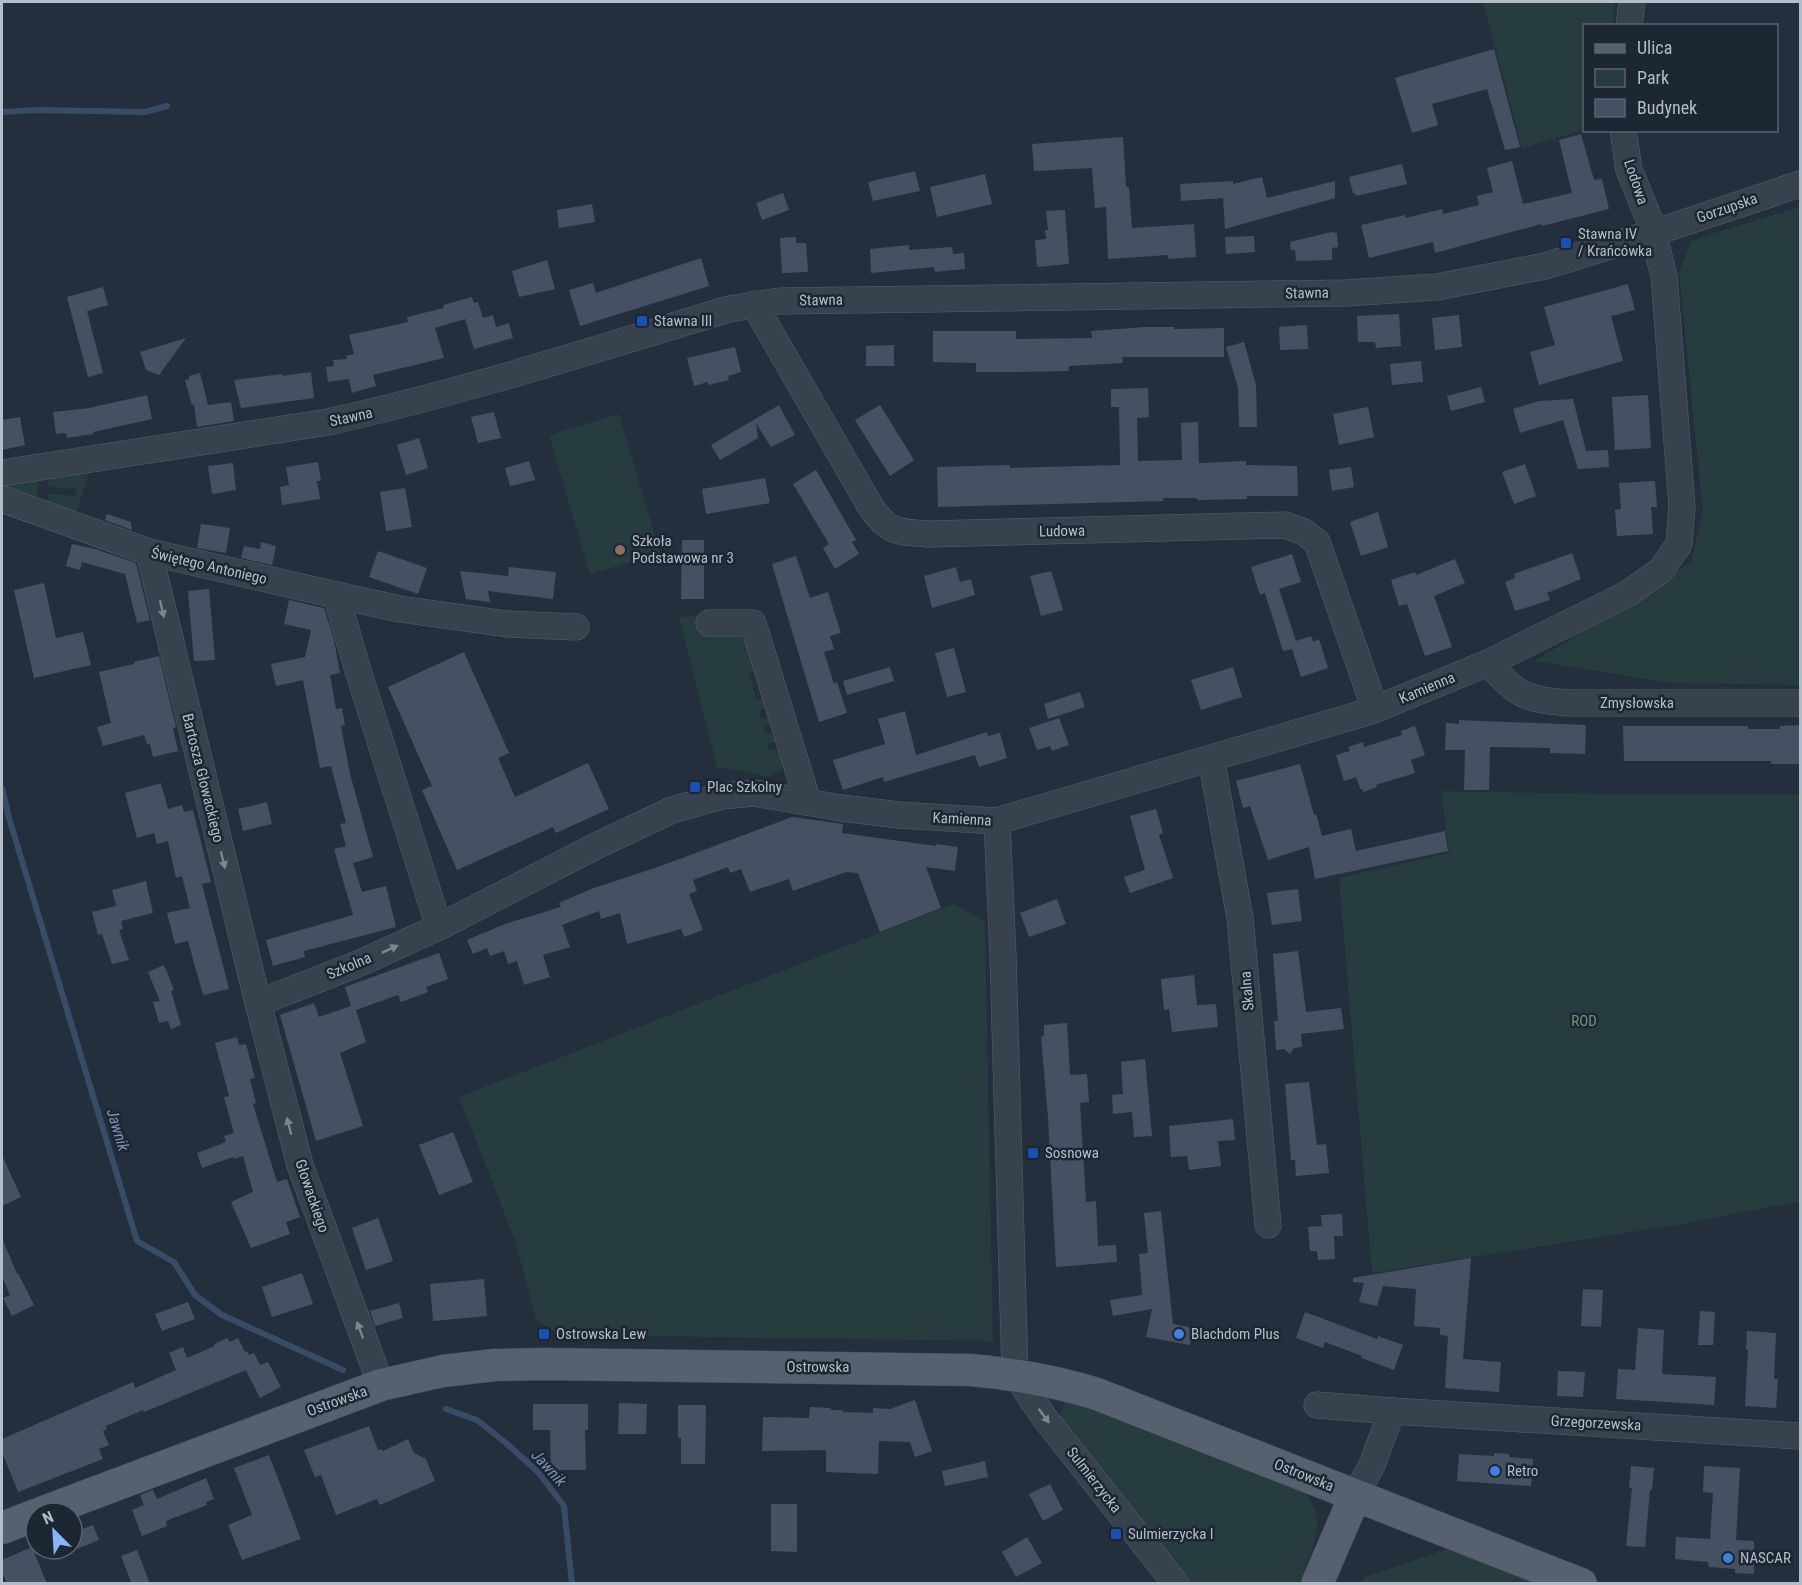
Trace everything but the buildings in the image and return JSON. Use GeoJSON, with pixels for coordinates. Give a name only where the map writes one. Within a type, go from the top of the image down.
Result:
{"type":"FeatureCollection","features":[{"type":"Feature","properties":{"kind":"main road","name":"Ostrowska"},"geometry":{"type":"LineString","coordinates":[[73,1501],[381,1385],[443,1371],[495,1365],[873,1367],[971,1370],[1015,1374],[1063,1383],[1097,1394],[1581,1584]]}},
{"type":"Feature","properties":{"kind":"main road"},"geometry":{"type":"LineString","coordinates":[[1317,1584],[1355,1496]]}},
{"type":"Feature","properties":{"kind":"main road"},"geometry":{"type":"LineString","coordinates":[[2,1528],[24,1520]]}},
{"type":"Feature","properties":{"kind":"street"},"geometry":{"type":"LineString","coordinates":[[1629,24],[1632,2]]}},
{"type":"Feature","properties":{"kind":"street","name":"Lodowa"},"geometry":{"type":"LineString","coordinates":[[1623,132],[1629,170],[1653,233]]}},
{"type":"Feature","properties":{"kind":"street","name":"Gorzupska"},"geometry":{"type":"LineString","coordinates":[[1653,233],[1800,184]]}},
{"type":"Feature","properties":{"kind":"street","name":"Stawna"},"geometry":{"type":"LineString","coordinates":[[2,473],[328,422],[379,411],[729,309],[754,304],[780,301],[1346,293],[1410,289],[1464,283],[1545,266],[1653,233]]}},
{"type":"Feature","properties":{"kind":"street","name":"Kamienna"},"geometry":{"type":"LineString","coordinates":[[808,802],[899,814],[997,821],[1375,709],[1488,663],[1627,594],[1661,570],[1679,544],[1682,506],[1664,276],[1653,233]]}},
{"type":"Feature","properties":{"kind":"street","name":"Ludowa"},"geometry":{"type":"LineString","coordinates":[[754,304],[869,504],[884,524],[892,530],[902,533],[930,534],[1285,525],[1304,532],[1317,542],[1375,709]]}},
{"type":"Feature","properties":{"kind":"street","name":"Świętego Antoniego"},"geometry":{"type":"LineString","coordinates":[[2,499],[148,552],[336,595],[422,612],[507,624],[576,627]]}},
{"type":"Feature","properties":{"kind":"street","name":"Bartosza Głowackiego"},"geometry":{"type":"LineString","coordinates":[[148,552],[258,1003]]}},
{"type":"Feature","properties":{"kind":"street"},"geometry":{"type":"LineString","coordinates":[[336,595],[439,927]]}},
{"type":"Feature","properties":{"kind":"street"},"geometry":{"type":"LineString","coordinates":[[709,622],[753,623],[808,802]]}},
{"type":"Feature","properties":{"kind":"street","name":"Zmysłowska"},"geometry":{"type":"LineString","coordinates":[[1488,663],[1510,686],[1526,697],[1540,700],[1569,703],[1800,703]]}},
{"type":"Feature","properties":{"kind":"street","name":"Skalna"},"geometry":{"type":"LineString","coordinates":[[1211,758],[1240,918],[1268,1225]]}},
{"type":"Feature","properties":{"kind":"street","name":"Szkolna"},"geometry":{"type":"LineString","coordinates":[[258,1003],[360,963],[439,927],[596,846],[672,810],[722,795],[754,793],[808,802]]}},
{"type":"Feature","properties":{"kind":"street"},"geometry":{"type":"LineString","coordinates":[[997,821],[1015,1374]]}},
{"type":"Feature","properties":{"kind":"street","name":"Głowackiego"},"geometry":{"type":"LineString","coordinates":[[258,1003],[300,1165],[381,1385]]}},
{"type":"Feature","properties":{"kind":"street","name":"Sulmierzycka"},"geometry":{"type":"LineString","coordinates":[[1015,1374],[1044,1417],[1176,1584]]}},
{"type":"Feature","properties":{"kind":"street","name":"Grzegorzewska"},"geometry":{"type":"LineString","coordinates":[[1317,1405],[1800,1436]]}},
{"type":"Feature","properties":{"kind":"street"},"geometry":{"type":"LineString","coordinates":[[1355,1496],[1372,1465],[1392,1411]]}},
{"type":"Feature","properties":{"kind":"green space"},"geometry":{"type":"Polygon","coordinates":[[[1483,2],[1615,2],[1613,24],[1583,24],[1583,130],[1522,148],[1483,2]]]}},
{"type":"Feature","properties":{"kind":"green space"},"geometry":{"type":"Polygon","coordinates":[[[1800,207],[1800,685],[1671,683],[1535,661],[1659,584],[1691,561],[1703,513],[1679,273],[1691,242],[1800,207]]]}},
{"type":"Feature","properties":{"kind":"green space"},"geometry":{"type":"Polygon","coordinates":[[[619,414],[660,553],[590,574],[549,435],[619,414]]]}},
{"type":"Feature","properties":{"kind":"green space"},"geometry":{"type":"Polygon","coordinates":[[[91,467],[74,518],[47,506],[48,494],[75,496],[76,489],[48,487],[48,474],[91,467]]]}},
{"type":"Feature","properties":{"kind":"green space"},"geometry":{"type":"Polygon","coordinates":[[[38,476],[37,503],[7,489],[7,485],[38,476]]]}},
{"type":"Feature","properties":{"kind":"green space"},"geometry":{"type":"Polygon","coordinates":[[[701,616],[737,629],[762,669],[749,673],[756,700],[770,697],[773,707],[759,710],[761,719],[775,716],[778,724],[764,727],[765,734],[780,731],[783,740],[768,744],[769,751],[785,748],[783,766],[773,775],[768,777],[723,767],[718,770],[679,617],[701,616]]]}},
{"type":"Feature","properties":{"kind":"green space","name":"ROD"},"geometry":{"type":"Polygon","coordinates":[[[1441,791],[1800,795],[1800,1201],[1683,1224],[1372,1273],[1339,878],[1449,853],[1441,791]]]}},
{"type":"Feature","properties":{"kind":"green space"},"geometry":{"type":"Polygon","coordinates":[[[954,904],[985,922],[993,1341],[559,1335],[536,1319],[515,1240],[459,1097],[954,904]]]}},
{"type":"Feature","properties":{"kind":"green space"},"geometry":{"type":"Polygon","coordinates":[[[1065,1399],[1298,1487],[1309,1498],[1317,1521],[1314,1546],[1299,1583],[1187,1583],[1058,1419],[1065,1399]]]}},
{"type":"Feature","properties":{"kind":"green space"},"geometry":{"type":"Polygon","coordinates":[[[1447,1549],[1535,1583],[1360,1583],[1365,1577],[1447,1549]]]}},
{"type":"Feature","properties":{"kind":"waterway"},"geometry":{"type":"LineString","coordinates":[[2,112],[36,110],[145,112],[167,106]]}},
{"type":"Feature","properties":{"kind":"waterway","name":"Jawnik"},"geometry":{"type":"LineString","coordinates":[[2,788],[9,818],[137,1241],[174,1262],[195,1295],[222,1315],[343,1370]]}},
{"type":"Feature","properties":{"kind":"waterway","name":"Jawnik"},"geometry":{"type":"LineString","coordinates":[[446,1409],[477,1420],[506,1443],[538,1472],[564,1506],[572,1584]]}},
{"type":"Feature","properties":{"kind":"place","name":"Stawna IV / Krańcówka"},"geometry":{"type":"Point","coordinates":[1566,243]}},
{"type":"Feature","properties":{"kind":"place","name":"Stawna III"},"geometry":{"type":"Point","coordinates":[642,321]}},
{"type":"Feature","properties":{"kind":"place","name":"Szkoła Podstawowa nr 3"},"geometry":{"type":"Point","coordinates":[620,550]}},
{"type":"Feature","properties":{"kind":"place","name":"Plac Szkolny"},"geometry":{"type":"Point","coordinates":[695,787]}},
{"type":"Feature","properties":{"kind":"place","name":"Sosnowa"},"geometry":{"type":"Point","coordinates":[1033,1153]}},
{"type":"Feature","properties":{"kind":"place","name":"Ostrowska Lew"},"geometry":{"type":"Point","coordinates":[544,1334]}},
{"type":"Feature","properties":{"kind":"place","name":"Blachdom Plus"},"geometry":{"type":"Point","coordinates":[1179,1334]}},
{"type":"Feature","properties":{"kind":"place","name":"Retro"},"geometry":{"type":"Point","coordinates":[1495,1471]}},
{"type":"Feature","properties":{"kind":"place","name":"Sulmierzycka I"},"geometry":{"type":"Point","coordinates":[1116,1534]}},
{"type":"Feature","properties":{"kind":"place","name":"NASCAR"},"geometry":{"type":"Point","coordinates":[1728,1558]}}]}
